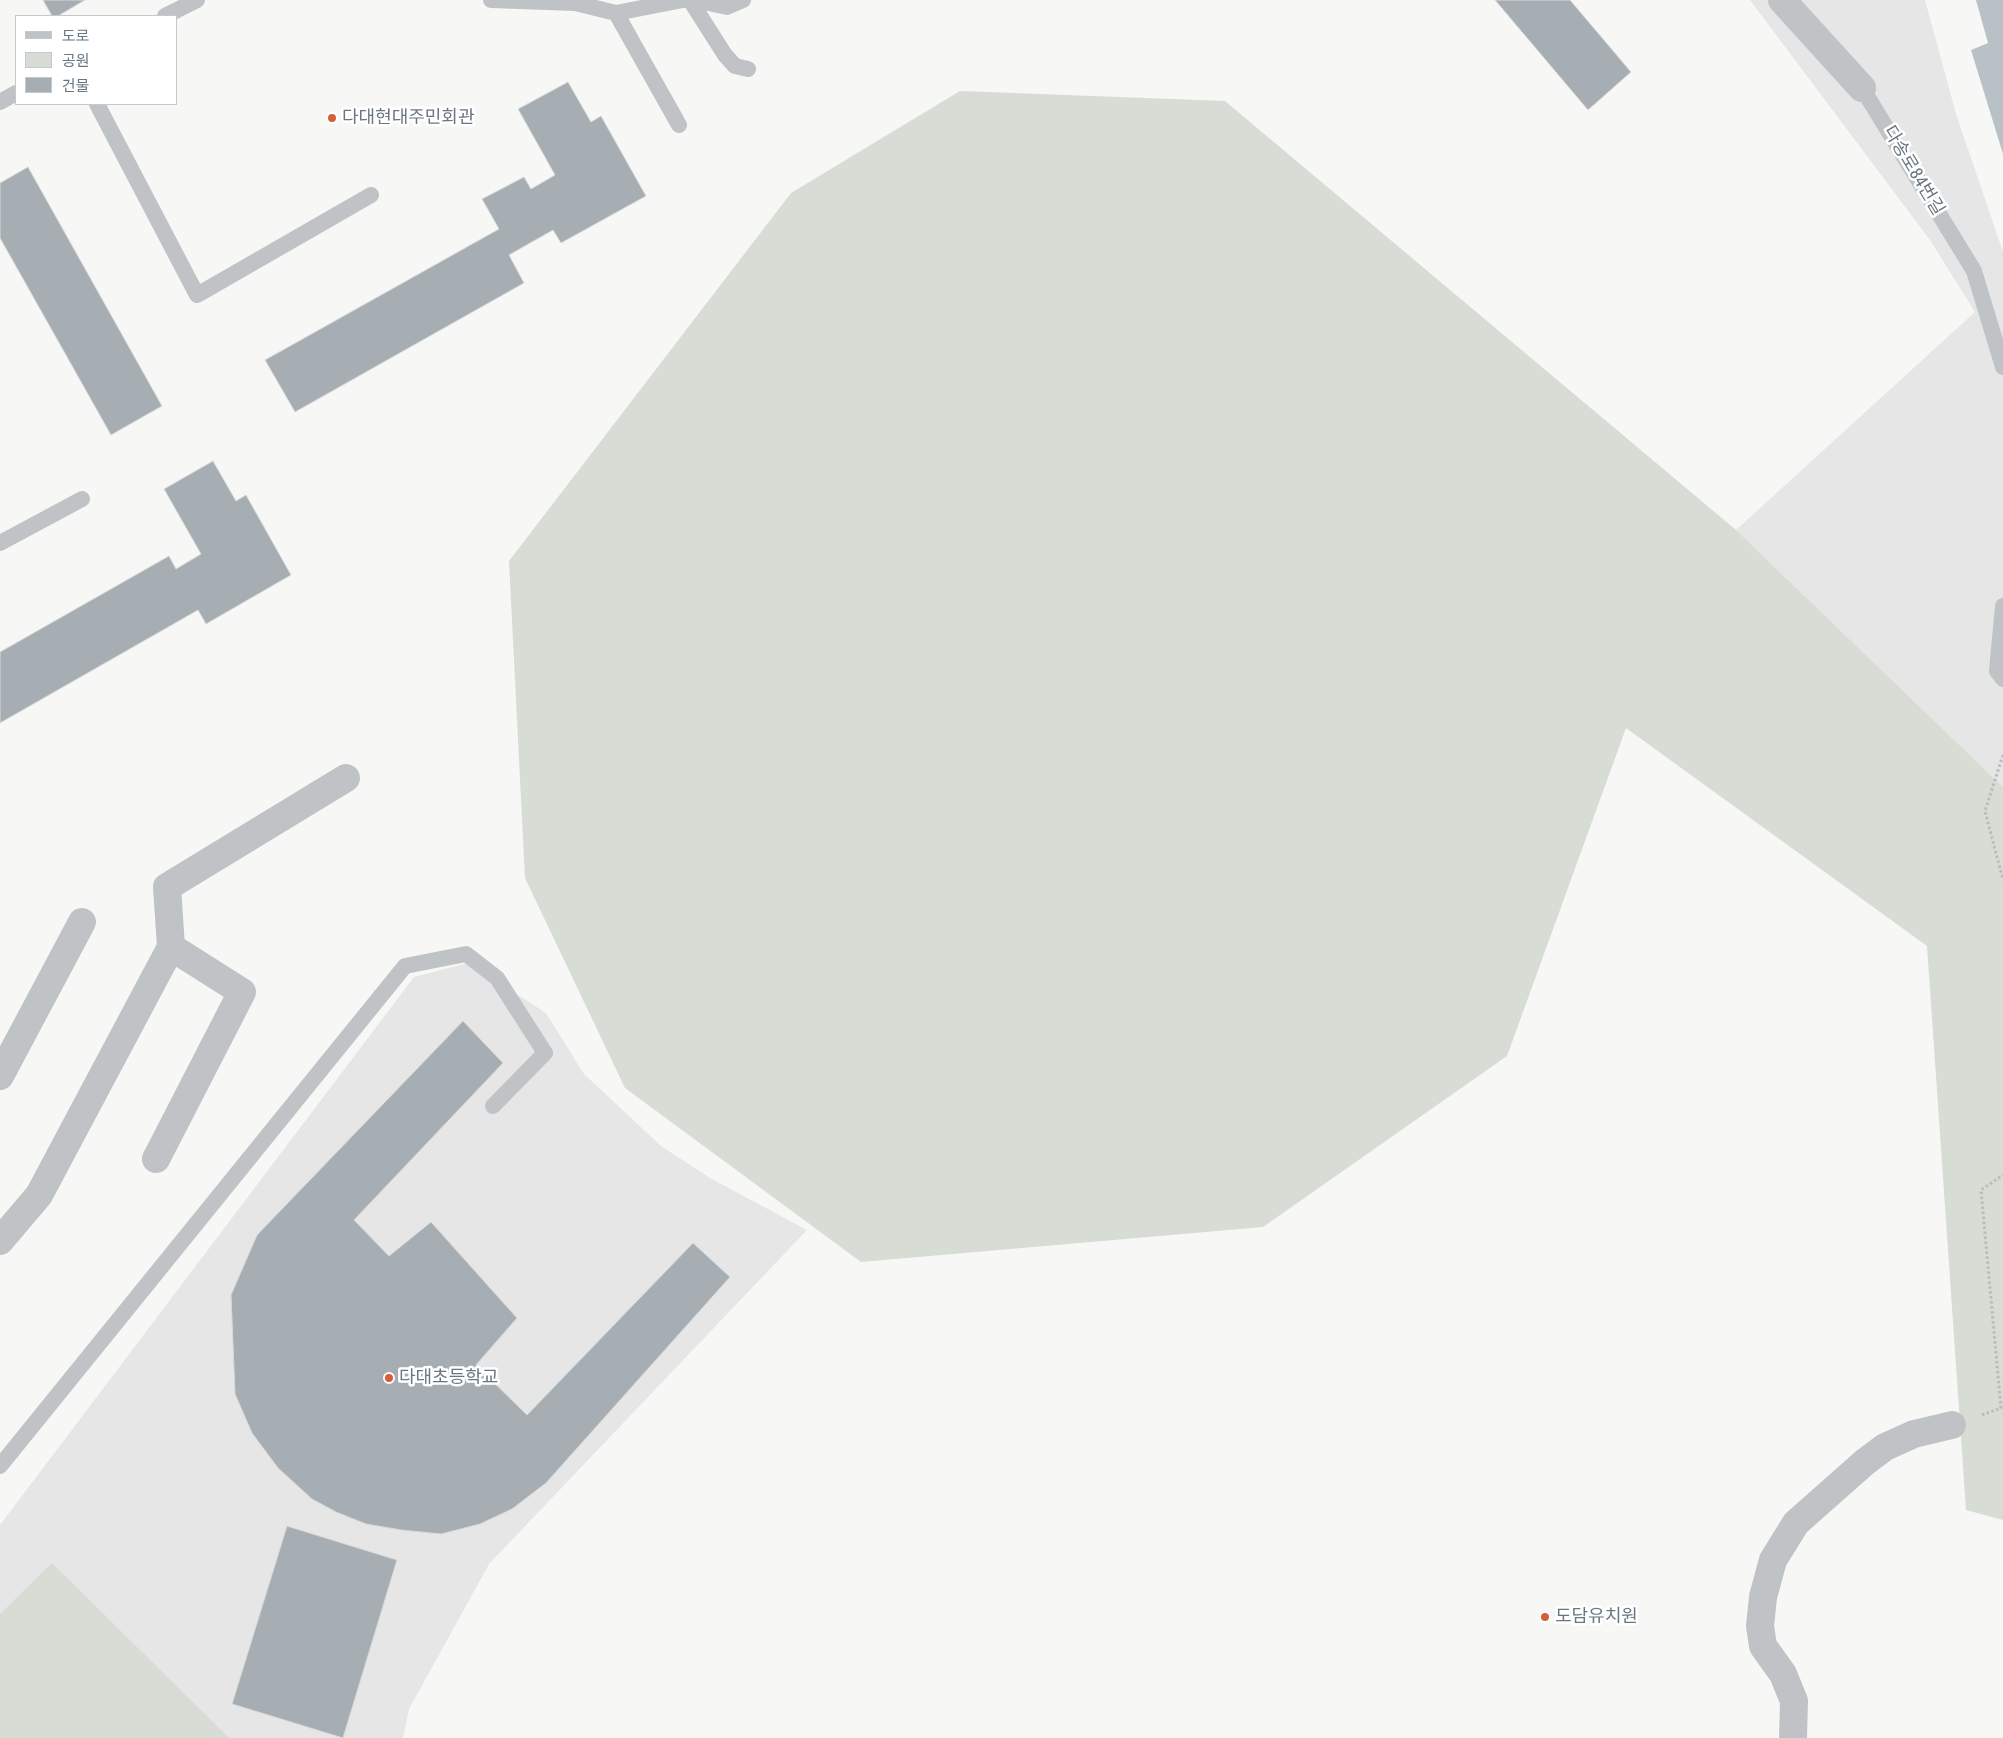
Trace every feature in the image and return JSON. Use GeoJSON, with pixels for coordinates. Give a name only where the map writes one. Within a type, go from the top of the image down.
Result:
{"type":"FeatureCollection","features":[{"type":"Feature","properties":{"kind":"street","name":"다송로84번길"},"geometry":{"type":"LineString","coordinates":[[1782,0],[1862,88]]}},
{"type":"Feature","properties":{"kind":"street"},"geometry":{"type":"LineString","coordinates":[[0,1241],[39,1196],[170,947],[167,887],[346,778]]}},
{"type":"Feature","properties":{"kind":"street"},"geometry":{"type":"LineString","coordinates":[[0,1076],[82,922]]}},
{"type":"Feature","properties":{"kind":"street"},"geometry":{"type":"LineString","coordinates":[[156,1159],[242,992],[170,947]]}},
{"type":"Feature","properties":{"kind":"street"},"geometry":{"type":"LineString","coordinates":[[1793,1738],[1794,1701],[1783,1674],[1763,1646],[1760,1626],[1763,1596],[1773,1560],[1796,1523],[1865,1462],[1885,1447],[1914,1434],[1952,1426]]}},
{"type":"Feature","properties":{"kind":"lane"},"geometry":{"type":"LineString","coordinates":[[168,15],[197,0]]}},
{"type":"Feature","properties":{"kind":"lane"},"geometry":{"type":"LineString","coordinates":[[491,0],[575,3],[616,13],[683,0]]}},
{"type":"Feature","properties":{"kind":"lane"},"geometry":{"type":"LineString","coordinates":[[690,0],[720,50],[735,66],[748,69]]}},
{"type":"Feature","properties":{"kind":"lane"},"geometry":{"type":"LineString","coordinates":[[695,0],[727,7],[743,0]]}},
{"type":"Feature","properties":{"kind":"lane"},"geometry":{"type":"LineString","coordinates":[[616,13],[679,125]]}},
{"type":"Feature","properties":{"kind":"lane","name":"다송로84번길"},"geometry":{"type":"LineString","coordinates":[[1862,88],[1974,271],[2003,367]]}},
{"type":"Feature","properties":{"kind":"lane"},"geometry":{"type":"LineString","coordinates":[[98,105],[197,295],[371,195]]}},
{"type":"Feature","properties":{"kind":"lane"},"geometry":{"type":"LineString","coordinates":[[0,543],[82,499]]}},
{"type":"Feature","properties":{"kind":"lane"},"geometry":{"type":"LineString","coordinates":[[2003,606],[1997,671],[2003,680]]}},
{"type":"Feature","properties":{"kind":"lane"},"geometry":{"type":"LineString","coordinates":[[0,1466],[405,966],[466,954],[497,978],[545,1053],[493,1106]]}},
{"type":"Feature","properties":{"kind":"path"},"geometry":{"type":"LineString","coordinates":[[2003,755],[1985,811],[2003,880]]}},
{"type":"Feature","properties":{"kind":"path"},"geometry":{"type":"LineString","coordinates":[[1952,1426],[2001,1408],[1981,1190],[2003,1175]]}},
{"type":"Feature","properties":{"kind":"shaded area"},"geometry":{"type":"Polygon","coordinates":[[[1750,0],[1925,0],[1956,114],[2003,252],[2003,787],[1736,530],[1975,312],[1930,240],[1750,0]]]}},
{"type":"Feature","properties":{"kind":"shaded area"},"geometry":{"type":"Polygon","coordinates":[[[1976,0],[2003,0],[2003,154],[1971,50],[1988,43],[1976,0]]]}},
{"type":"Feature","properties":{"kind":"shaded area","name":"다대초등학교"},"geometry":{"type":"Polygon","coordinates":[[[468,963],[546,1013],[584,1074],[661,1146],[710,1178],[807,1230],[489,1564],[409,1709],[403,1738],[0,1738],[0,1525],[414,977],[468,963]]]}},
{"type":"Feature","properties":{"kind":"green space"},"geometry":{"type":"Polygon","coordinates":[[[960,91],[1225,101],[1736,530],[2003,787],[2003,1520],[1966,1510],[1927,946],[1626,728],[1507,1056],[1263,1227],[861,1262],[625,1088],[525,878],[509,561],[791,193],[960,91]]]}},
{"type":"Feature","properties":{"kind":"green space"},"geometry":{"type":"Polygon","coordinates":[[[52,1563],[229,1738],[0,1738],[0,1614],[52,1563]]]}},
{"type":"Feature","properties":{"kind":"building"},"geometry":{"type":"Polygon","coordinates":[[[43,0],[85,0],[60,15],[51,15],[43,0]]]}},
{"type":"Feature","properties":{"kind":"building"},"geometry":{"type":"Polygon","coordinates":[[[1495,0],[1570,0],[1631,72],[1588,110],[1495,0]]]}},
{"type":"Feature","properties":{"kind":"building"},"geometry":{"type":"Polygon","coordinates":[[[568,82],[591,122],[601,116],[646,196],[561,243],[553,230],[509,255],[524,283],[295,412],[265,360],[499,229],[482,199],[524,177],[531,189],[555,175],[518,109],[568,82]]]}},
{"type":"Feature","properties":{"kind":"building"},"geometry":{"type":"Polygon","coordinates":[[[28,167],[162,406],[111,435],[0,238],[0,183],[28,167]]]}},
{"type":"Feature","properties":{"kind":"building"},"geometry":{"type":"Polygon","coordinates":[[[213,461],[236,501],[246,495],[291,575],[206,624],[198,610],[0,723],[0,652],[169,556],[176,569],[201,554],[164,489],[213,461]]]}},
{"type":"Feature","properties":{"kind":"building"},"geometry":{"type":"Polygon","coordinates":[[[463,1021],[503,1063],[354,1220],[389,1256],[431,1222],[517,1318],[476,1365],[527,1415],[693,1243],[730,1277],[546,1483],[512,1509],[480,1524],[441,1534],[366,1524],[336,1512],[312,1499],[278,1468],[252,1433],[235,1394],[231,1295],[257,1235],[463,1021]]]}},
{"type":"Feature","properties":{"kind":"building"},"geometry":{"type":"Polygon","coordinates":[[[287,1526],[397,1560],[343,1738],[232,1704],[287,1526]]]}},
{"type":"Feature","properties":{"kind":"place","name":"다대현대주민회관"},"geometry":{"type":"Point","coordinates":[332,118]}},
{"type":"Feature","properties":{"kind":"place","name":"다대초등학교"},"geometry":{"type":"Point","coordinates":[389,1378]}},
{"type":"Feature","properties":{"kind":"place","name":"도담유치원"},"geometry":{"type":"Point","coordinates":[1545,1617]}}]}
